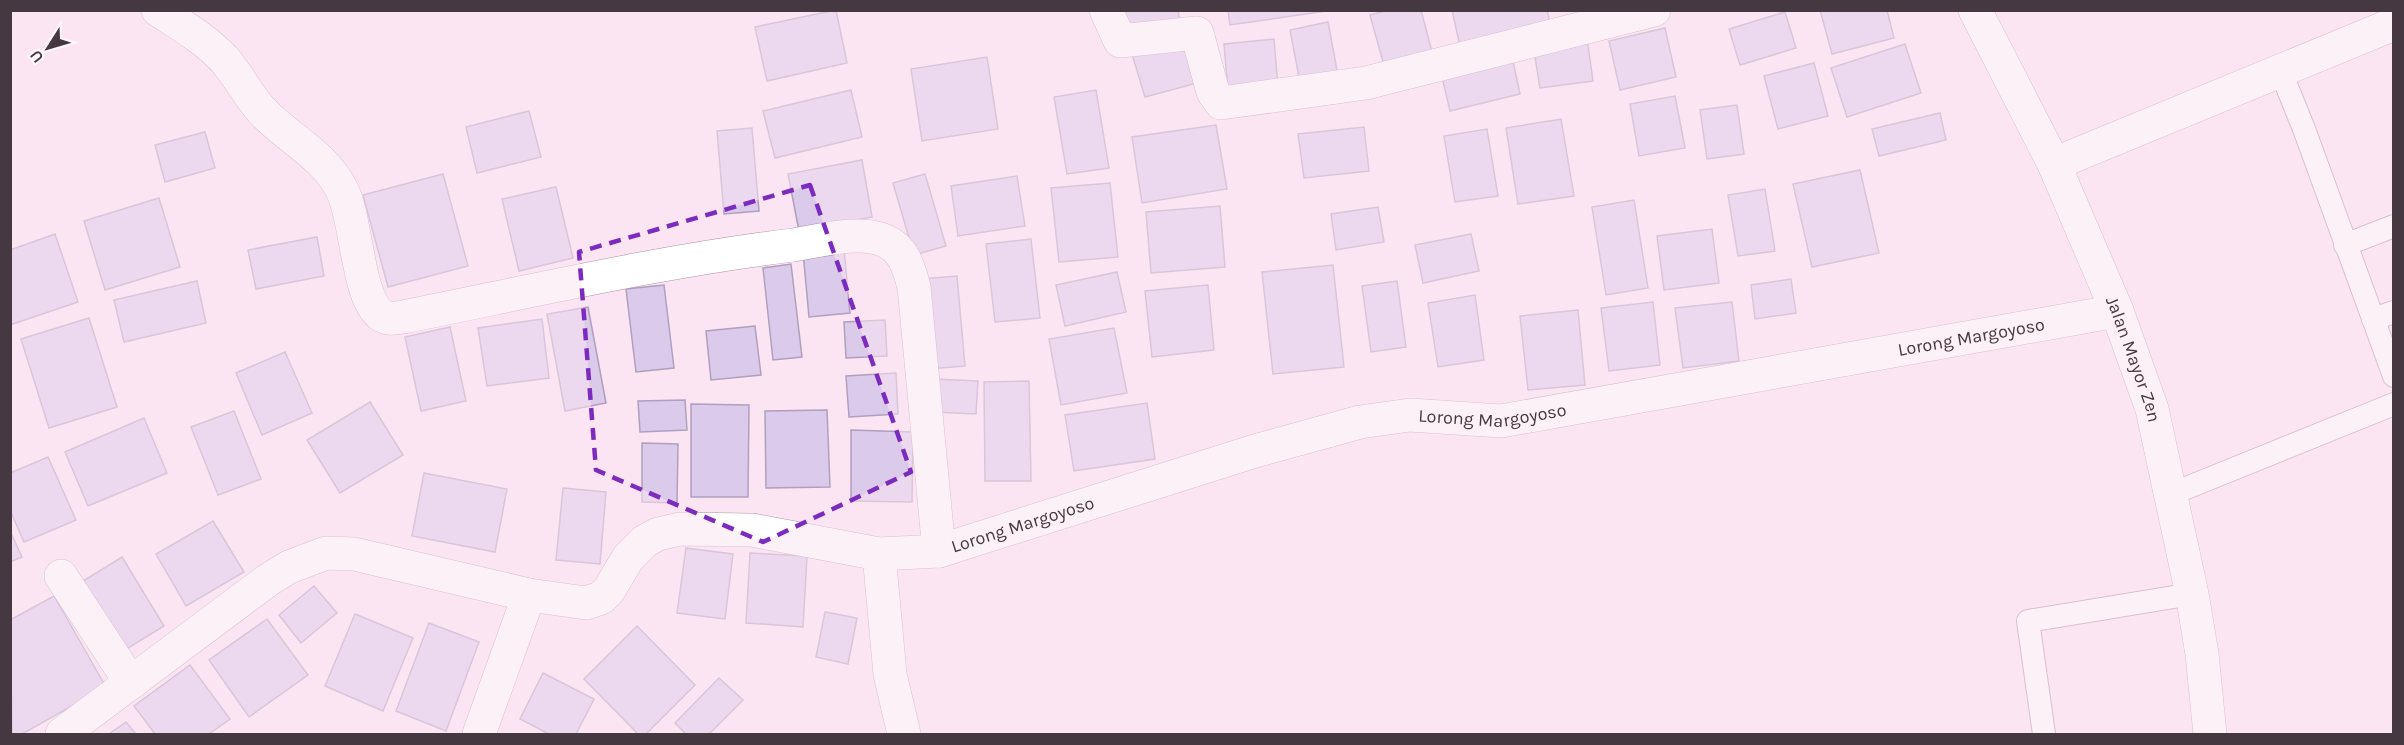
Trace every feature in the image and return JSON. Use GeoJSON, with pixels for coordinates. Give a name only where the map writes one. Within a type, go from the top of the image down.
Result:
{"type":"FeatureCollection","features":[{"type":"Feature","properties":{"kind":"street"},"geometry":{"type":"LineString","coordinates":[[158,10],[211,46],[263,111],[284,132],[327,166],[344,193],[368,295],[376,311],[387,318],[403,317],[710,255],[866,235],[891,244],[900,251],[907,264],[914,287],[939,551]]}},
{"type":"Feature","properties":{"kind":"street"},"geometry":{"type":"LineString","coordinates":[[1106,10],[1120,41],[1197,33],[1213,92],[1221,103],[1366,83],[1654,10]]}},
{"type":"Feature","properties":{"kind":"street","name":"Jalan Mayor Zen"},"geometry":{"type":"LineString","coordinates":[[1975,10],[2054,164],[2117,311],[2152,409],[2192,594],[2202,654],[2210,735]]}},
{"type":"Feature","properties":{"kind":"street"},"geometry":{"type":"LineString","coordinates":[[2054,164],[2394,24]]}},
{"type":"Feature","properties":{"kind":"street","name":"Lorong Margoyoso"},"geometry":{"type":"LineString","coordinates":[[529,595],[586,603],[594,601],[609,590],[628,558],[645,541],[658,534],[680,529],[752,530],[879,554],[939,551],[1244,455],[1360,422],[1410,416],[1501,420],[2117,311]]}},
{"type":"Feature","properties":{"kind":"street"},"geometry":{"type":"LineString","coordinates":[[62,735],[268,580],[290,567],[326,553],[354,554],[529,595],[479,735]]}},
{"type":"Feature","properties":{"kind":"street"},"geometry":{"type":"LineString","coordinates":[[879,554],[890,674],[904,735]]}},
{"type":"Feature","properties":{"kind":"street"},"geometry":{"type":"LineString","coordinates":[[61,576],[131,683]]}},
{"type":"Feature","properties":{"kind":"lane"},"geometry":{"type":"LineString","coordinates":[[2281,72],[2345,244],[2383,316],[2394,376]]}},
{"type":"Feature","properties":{"kind":"lane"},"geometry":{"type":"LineString","coordinates":[[2345,244],[2394,226]]}},
{"type":"Feature","properties":{"kind":"lane"},"geometry":{"type":"LineString","coordinates":[[2169,495],[2394,404]]}},
{"type":"Feature","properties":{"kind":"lane"},"geometry":{"type":"LineString","coordinates":[[2044,735],[2028,621],[2192,594]]}},
{"type":"Feature","properties":{"kind":"highlighted area"},"geometry":{"type":"Polygon","coordinates":[[[810,185],[911,472],[763,542],[596,470],[579,252],[810,185]]]}},
{"type":"Feature","properties":{"kind":"building"},"geometry":{"type":"Polygon","coordinates":[[[836,10],[847,63],[767,81],[755,27],[836,10]]]}},
{"type":"Feature","properties":{"kind":"building"},"geometry":{"type":"Polygon","coordinates":[[[1123,10],[1178,10],[1180,23],[1126,31],[1123,10]]]}},
{"type":"Feature","properties":{"kind":"building"},"geometry":{"type":"Polygon","coordinates":[[[1228,10],[1333,10],[1230,25],[1228,10]]]}},
{"type":"Feature","properties":{"kind":"building"},"geometry":{"type":"Polygon","coordinates":[[[1388,10],[1421,10],[1433,56],[1385,69],[1370,15],[1388,10]]]}},
{"type":"Feature","properties":{"kind":"building"},"geometry":{"type":"Polygon","coordinates":[[[1452,10],[1547,10],[1552,31],[1461,51],[1452,10]]]}},
{"type":"Feature","properties":{"kind":"building"},"geometry":{"type":"Polygon","coordinates":[[[1820,10],[1887,10],[1894,38],[1832,54],[1820,10]]]}},
{"type":"Feature","properties":{"kind":"building"},"geometry":{"type":"Polygon","coordinates":[[[1785,12],[1796,48],[1740,65],[1729,29],[1785,12]]]}},
{"type":"Feature","properties":{"kind":"building"},"geometry":{"type":"Polygon","coordinates":[[[1328,22],[1339,81],[1301,88],[1290,30],[1328,22]]]}},
{"type":"Feature","properties":{"kind":"building"},"geometry":{"type":"Polygon","coordinates":[[[1665,28],[1676,77],[1620,90],[1609,41],[1665,28]]]}},
{"type":"Feature","properties":{"kind":"building"},"geometry":{"type":"Polygon","coordinates":[[[1587,38],[1593,81],[1540,88],[1533,45],[1587,38]]]}},
{"type":"Feature","properties":{"kind":"building"},"geometry":{"type":"Polygon","coordinates":[[[1274,39],[1278,87],[1228,92],[1224,44],[1274,39]]]}},
{"type":"Feature","properties":{"kind":"building"},"geometry":{"type":"Polygon","coordinates":[[[1185,40],[1197,83],[1145,97],[1132,54],[1185,40]]]}},
{"type":"Feature","properties":{"kind":"building"},"geometry":{"type":"Polygon","coordinates":[[[1905,44],[1921,93],[1847,117],[1831,68],[1905,44]]]}},
{"type":"Feature","properties":{"kind":"building"},"geometry":{"type":"Polygon","coordinates":[[[987,57],[998,129],[922,141],[911,69],[987,57]]]}},
{"type":"Feature","properties":{"kind":"building"},"geometry":{"type":"Polygon","coordinates":[[[1513,61],[1520,94],[1450,111],[1442,77],[1513,61]]]}},
{"type":"Feature","properties":{"kind":"building"},"geometry":{"type":"Polygon","coordinates":[[[1814,63],[1828,116],[1778,129],[1764,76],[1814,63]]]}},
{"type":"Feature","properties":{"kind":"building"},"geometry":{"type":"Polygon","coordinates":[[[851,90],[862,137],[775,158],[763,111],[851,90]]]}},
{"type":"Feature","properties":{"kind":"building"},"geometry":{"type":"Polygon","coordinates":[[[1096,90],[1109,168],[1067,174],[1054,97],[1096,90]]]}},
{"type":"Feature","properties":{"kind":"building"},"geometry":{"type":"Polygon","coordinates":[[[1675,96],[1685,148],[1639,156],[1630,104],[1675,96]]]}},
{"type":"Feature","properties":{"kind":"building"},"geometry":{"type":"Polygon","coordinates":[[[1737,105],[1744,154],[1707,159],[1700,110],[1737,105]]]}},
{"type":"Feature","properties":{"kind":"building"},"geometry":{"type":"Polygon","coordinates":[[[529,111],[541,157],[477,173],[466,127],[529,111]]]}},
{"type":"Feature","properties":{"kind":"building"},"geometry":{"type":"Polygon","coordinates":[[[1940,113],[1946,140],[1879,156],[1872,129],[1940,113]]]}},
{"type":"Feature","properties":{"kind":"building"},"geometry":{"type":"Polygon","coordinates":[[[1561,119],[1574,196],[1518,204],[1506,128],[1561,119]]]}},
{"type":"Feature","properties":{"kind":"building"},"geometry":{"type":"Polygon","coordinates":[[[1216,125],[1227,189],[1142,203],[1132,137],[1216,125]]]}},
{"type":"Feature","properties":{"kind":"building"},"geometry":{"type":"Polygon","coordinates":[[[1364,127],[1369,171],[1304,178],[1298,134],[1364,127]]]}},
{"type":"Feature","properties":{"kind":"building"},"geometry":{"type":"Polygon","coordinates":[[[752,128],[759,211],[724,214],[717,131],[752,128]]]}},
{"type":"Feature","properties":{"kind":"building"},"geometry":{"type":"Polygon","coordinates":[[[1487,129],[1498,196],[1455,202],[1444,136],[1487,129]]]}},
{"type":"Feature","properties":{"kind":"building"},"geometry":{"type":"Polygon","coordinates":[[[205,132],[215,168],[165,182],[155,145],[205,132]]]}},
{"type":"Feature","properties":{"kind":"building"},"geometry":{"type":"Polygon","coordinates":[[[862,160],[872,217],[799,231],[788,174],[862,160]]]}},
{"type":"Feature","properties":{"kind":"building"},"geometry":{"type":"Polygon","coordinates":[[[1860,170],[1879,253],[1812,267],[1793,184],[1860,170]]]}},
{"type":"Feature","properties":{"kind":"building"},"geometry":{"type":"Polygon","coordinates":[[[443,174],[468,266],[388,287],[363,195],[443,174]]]}},
{"type":"Feature","properties":{"kind":"building"},"geometry":{"type":"Polygon","coordinates":[[[925,174],[946,246],[914,255],[893,183],[925,174]]]}},
{"type":"Feature","properties":{"kind":"building"},"geometry":{"type":"Polygon","coordinates":[[[1017,176],[1025,226],[958,236],[951,186],[1017,176]]]}},
{"type":"Feature","properties":{"kind":"building"},"geometry":{"type":"Polygon","coordinates":[[[1110,183],[1118,257],[1059,262],[1051,188],[1110,183]]]}},
{"type":"Feature","properties":{"kind":"building"},"geometry":{"type":"Polygon","coordinates":[[[556,187],[573,258],[519,271],[502,199],[556,187]]]}},
{"type":"Feature","properties":{"kind":"building"},"geometry":{"type":"Polygon","coordinates":[[[1765,189],[1775,251],[1738,256],[1728,195],[1765,189]]]}},
{"type":"Feature","properties":{"kind":"building"},"geometry":{"type":"Polygon","coordinates":[[[159,198],[180,267],[105,290],[84,221],[159,198]]]}},
{"type":"Feature","properties":{"kind":"building"},"geometry":{"type":"Polygon","coordinates":[[[1634,200],[1648,288],[1606,295],[1592,207],[1634,200]]]}},
{"type":"Feature","properties":{"kind":"building"},"geometry":{"type":"Polygon","coordinates":[[[1220,206],[1225,267],[1151,273],[1146,212],[1220,206]]]}},
{"type":"Feature","properties":{"kind":"building"},"geometry":{"type":"Polygon","coordinates":[[[1378,207],[1384,242],[1336,250],[1331,214],[1378,207]]]}},
{"type":"Feature","properties":{"kind":"building"},"geometry":{"type":"Polygon","coordinates":[[[1712,229],[1719,283],[1664,290],[1657,236],[1712,229]]]}},
{"type":"Feature","properties":{"kind":"building"},"geometry":{"type":"Polygon","coordinates":[[[55,234],[78,302],[10,325],[10,250],[55,234]]]}},
{"type":"Feature","properties":{"kind":"building"},"geometry":{"type":"Polygon","coordinates":[[[1471,234],[1479,271],[1423,283],[1415,245],[1471,234]]]}},
{"type":"Feature","properties":{"kind":"building"},"geometry":{"type":"Polygon","coordinates":[[[317,237],[324,276],[256,289],[248,250],[317,237]]]}},
{"type":"Feature","properties":{"kind":"building"},"geometry":{"type":"Polygon","coordinates":[[[1031,239],[1040,318],[995,322],[986,244],[1031,239]]]}},
{"type":"Feature","properties":{"kind":"building"},"geometry":{"type":"Polygon","coordinates":[[[844,249],[850,313],[809,317],[803,252],[844,249]]]}},
{"type":"Feature","properties":{"kind":"building"},"geometry":{"type":"Polygon","coordinates":[[[791,264],[802,357],[773,360],[763,268],[791,264]]]}},
{"type":"Feature","properties":{"kind":"building"},"geometry":{"type":"Polygon","coordinates":[[[1333,265],[1344,367],[1273,374],[1262,272],[1333,265]]]}},
{"type":"Feature","properties":{"kind":"building"},"geometry":{"type":"Polygon","coordinates":[[[1117,272],[1126,312],[1065,326],[1056,285],[1117,272]]]}},
{"type":"Feature","properties":{"kind":"building"},"geometry":{"type":"Polygon","coordinates":[[[957,276],[965,366],[928,369],[921,279],[957,276]]]}},
{"type":"Feature","properties":{"kind":"building"},"geometry":{"type":"Polygon","coordinates":[[[1791,279],[1796,313],[1755,319],[1751,285],[1791,279]]]}},
{"type":"Feature","properties":{"kind":"building"},"geometry":{"type":"Polygon","coordinates":[[[197,281],[206,323],[124,342],[114,300],[197,281]]]}},
{"type":"Feature","properties":{"kind":"building"},"geometry":{"type":"Polygon","coordinates":[[[1397,281],[1406,347],[1371,352],[1362,286],[1397,281]]]}},
{"type":"Feature","properties":{"kind":"building"},"geometry":{"type":"Polygon","coordinates":[[[664,285],[674,368],[636,372],[626,289],[664,285]]]}},
{"type":"Feature","properties":{"kind":"building"},"geometry":{"type":"Polygon","coordinates":[[[1208,285],[1214,350],[1152,357],[1145,291],[1208,285]]]}},
{"type":"Feature","properties":{"kind":"building"},"geometry":{"type":"Polygon","coordinates":[[[1475,295],[1484,360],[1438,367],[1428,303],[1475,295]]]}},
{"type":"Feature","properties":{"kind":"building"},"geometry":{"type":"Polygon","coordinates":[[[1653,302],[1660,365],[1609,371],[1601,308],[1653,302]]]}},
{"type":"Feature","properties":{"kind":"building"},"geometry":{"type":"Polygon","coordinates":[[[1732,302],[1739,361],[1683,368],[1675,308],[1732,302]]]}},
{"type":"Feature","properties":{"kind":"building"},"geometry":{"type":"Polygon","coordinates":[[[588,307],[606,403],[565,411],[547,314],[588,307]]]}},
{"type":"Feature","properties":{"kind":"building"},"geometry":{"type":"Polygon","coordinates":[[[1578,310],[1585,385],[1528,390],[1520,316],[1578,310]]]}},
{"type":"Feature","properties":{"kind":"building"},"geometry":{"type":"Polygon","coordinates":[[[89,318],[117,407],[49,428],[21,339],[89,318]]]}},
{"type":"Feature","properties":{"kind":"building"},"geometry":{"type":"Polygon","coordinates":[[[542,319],[549,378],[487,386],[478,328],[542,319]]]}},
{"type":"Feature","properties":{"kind":"building"},"geometry":{"type":"Polygon","coordinates":[[[885,320],[887,356],[846,358],[844,322],[885,320]]]}},
{"type":"Feature","properties":{"kind":"building"},"geometry":{"type":"Polygon","coordinates":[[[755,326],[761,375],[711,380],[706,331],[755,326]]]}},
{"type":"Feature","properties":{"kind":"building"},"geometry":{"type":"Polygon","coordinates":[[[450,327],[466,401],[421,411],[405,337],[450,327]]]}},
{"type":"Feature","properties":{"kind":"building"},"geometry":{"type":"Polygon","coordinates":[[[1114,328],[1127,393],[1061,405],[1049,339],[1114,328]]]}},
{"type":"Feature","properties":{"kind":"building"},"geometry":{"type":"Polygon","coordinates":[[[285,352],[312,413],[262,435],[236,373],[285,352]]]}},
{"type":"Feature","properties":{"kind":"building"},"geometry":{"type":"Polygon","coordinates":[[[896,373],[898,414],[849,417],[846,376],[896,373]]]}},
{"type":"Feature","properties":{"kind":"building"},"geometry":{"type":"Polygon","coordinates":[[[934,379],[978,381],[976,414],[933,412],[934,379]]]}},
{"type":"Feature","properties":{"kind":"building"},"geometry":{"type":"Polygon","coordinates":[[[1029,381],[1031,481],[985,481],[984,382],[1029,381]]]}},
{"type":"Feature","properties":{"kind":"building"},"geometry":{"type":"Polygon","coordinates":[[[685,400],[687,430],[640,432],[638,401],[685,400]]]}},
{"type":"Feature","properties":{"kind":"building"},"geometry":{"type":"Polygon","coordinates":[[[370,402],[403,455],[340,493],[307,440],[370,402]]]}},
{"type":"Feature","properties":{"kind":"building"},"geometry":{"type":"Polygon","coordinates":[[[1147,403],[1155,459],[1074,471],[1065,415],[1147,403]]]}},
{"type":"Feature","properties":{"kind":"building"},"geometry":{"type":"Polygon","coordinates":[[[691,404],[749,405],[748,497],[691,497],[691,404]]]}},
{"type":"Feature","properties":{"kind":"building"},"geometry":{"type":"Polygon","coordinates":[[[827,410],[830,487],[766,488],[765,411],[827,410]]]}},
{"type":"Feature","properties":{"kind":"building"},"geometry":{"type":"Polygon","coordinates":[[[234,411],[261,479],[218,495],[191,427],[234,411]]]}},
{"type":"Feature","properties":{"kind":"building"},"geometry":{"type":"Polygon","coordinates":[[[144,418],[167,473],[88,506],[65,452],[144,418]]]}},
{"type":"Feature","properties":{"kind":"building"},"geometry":{"type":"Polygon","coordinates":[[[851,430],[913,432],[912,502],[851,501],[851,430]]]}},
{"type":"Feature","properties":{"kind":"building"},"geometry":{"type":"Polygon","coordinates":[[[642,443],[678,444],[677,503],[642,502],[642,443]]]}},
{"type":"Feature","properties":{"kind":"building"},"geometry":{"type":"Polygon","coordinates":[[[48,457],[76,520],[24,542],[10,510],[10,473],[48,457]]]}},
{"type":"Feature","properties":{"kind":"building"},"geometry":{"type":"Polygon","coordinates":[[[424,473],[507,489],[495,552],[412,536],[424,473]]]}},
{"type":"Feature","properties":{"kind":"building"},"geometry":{"type":"Polygon","coordinates":[[[563,488],[606,492],[600,564],[556,560],[563,488]]]}},
{"type":"Feature","properties":{"kind":"building"},"geometry":{"type":"Polygon","coordinates":[[[213,521],[244,572],[186,606],[156,554],[213,521]]]}},
{"type":"Feature","properties":{"kind":"building"},"geometry":{"type":"Polygon","coordinates":[[[10,531],[22,557],[10,562],[10,531]]]}},
{"type":"Feature","properties":{"kind":"building"},"geometry":{"type":"Polygon","coordinates":[[[686,548],[733,554],[725,619],[677,613],[686,548]]]}},
{"type":"Feature","properties":{"kind":"building"},"geometry":{"type":"Polygon","coordinates":[[[750,553],[807,556],[803,627],[746,623],[750,553]]]}},
{"type":"Feature","properties":{"kind":"building"},"geometry":{"type":"Polygon","coordinates":[[[122,557],[164,626],[125,650],[83,581],[122,557]]]}},
{"type":"Feature","properties":{"kind":"building"},"geometry":{"type":"Polygon","coordinates":[[[314,586],[337,613],[301,643],[279,615],[314,586]]]}},
{"type":"Feature","properties":{"kind":"building"},"geometry":{"type":"Polygon","coordinates":[[[54,596],[106,687],[22,734],[12,734],[10,620],[54,596]]]}},
{"type":"Feature","properties":{"kind":"building"},"geometry":{"type":"Polygon","coordinates":[[[825,612],[857,618],[848,664],[816,657],[825,612]]]}},
{"type":"Feature","properties":{"kind":"building"},"geometry":{"type":"Polygon","coordinates":[[[355,614],[413,638],[383,711],[325,686],[355,614]]]}},
{"type":"Feature","properties":{"kind":"building"},"geometry":{"type":"Polygon","coordinates":[[[267,619],[308,675],[249,717],[209,660],[267,619]]]}},
{"type":"Feature","properties":{"kind":"building"},"geometry":{"type":"Polygon","coordinates":[[[429,623],[479,642],[446,731],[396,711],[429,623]]]}},
{"type":"Feature","properties":{"kind":"building"},"geometry":{"type":"Polygon","coordinates":[[[637,626],[695,685],[646,734],[638,734],[584,679],[637,626]]]}},
{"type":"Feature","properties":{"kind":"building"},"geometry":{"type":"Polygon","coordinates":[[[190,665],[230,719],[209,734],[155,734],[134,706],[190,665]]]}},
{"type":"Feature","properties":{"kind":"building"},"geometry":{"type":"Polygon","coordinates":[[[543,673],[594,699],[576,734],[549,734],[520,719],[543,673]]]}},
{"type":"Feature","properties":{"kind":"building"},"geometry":{"type":"Polygon","coordinates":[[[719,678],[743,700],[709,734],[686,734],[675,723],[719,678]]]}},
{"type":"Feature","properties":{"kind":"building"},"geometry":{"type":"Polygon","coordinates":[[[126,722],[136,734],[109,734],[126,722]]]}}]}
